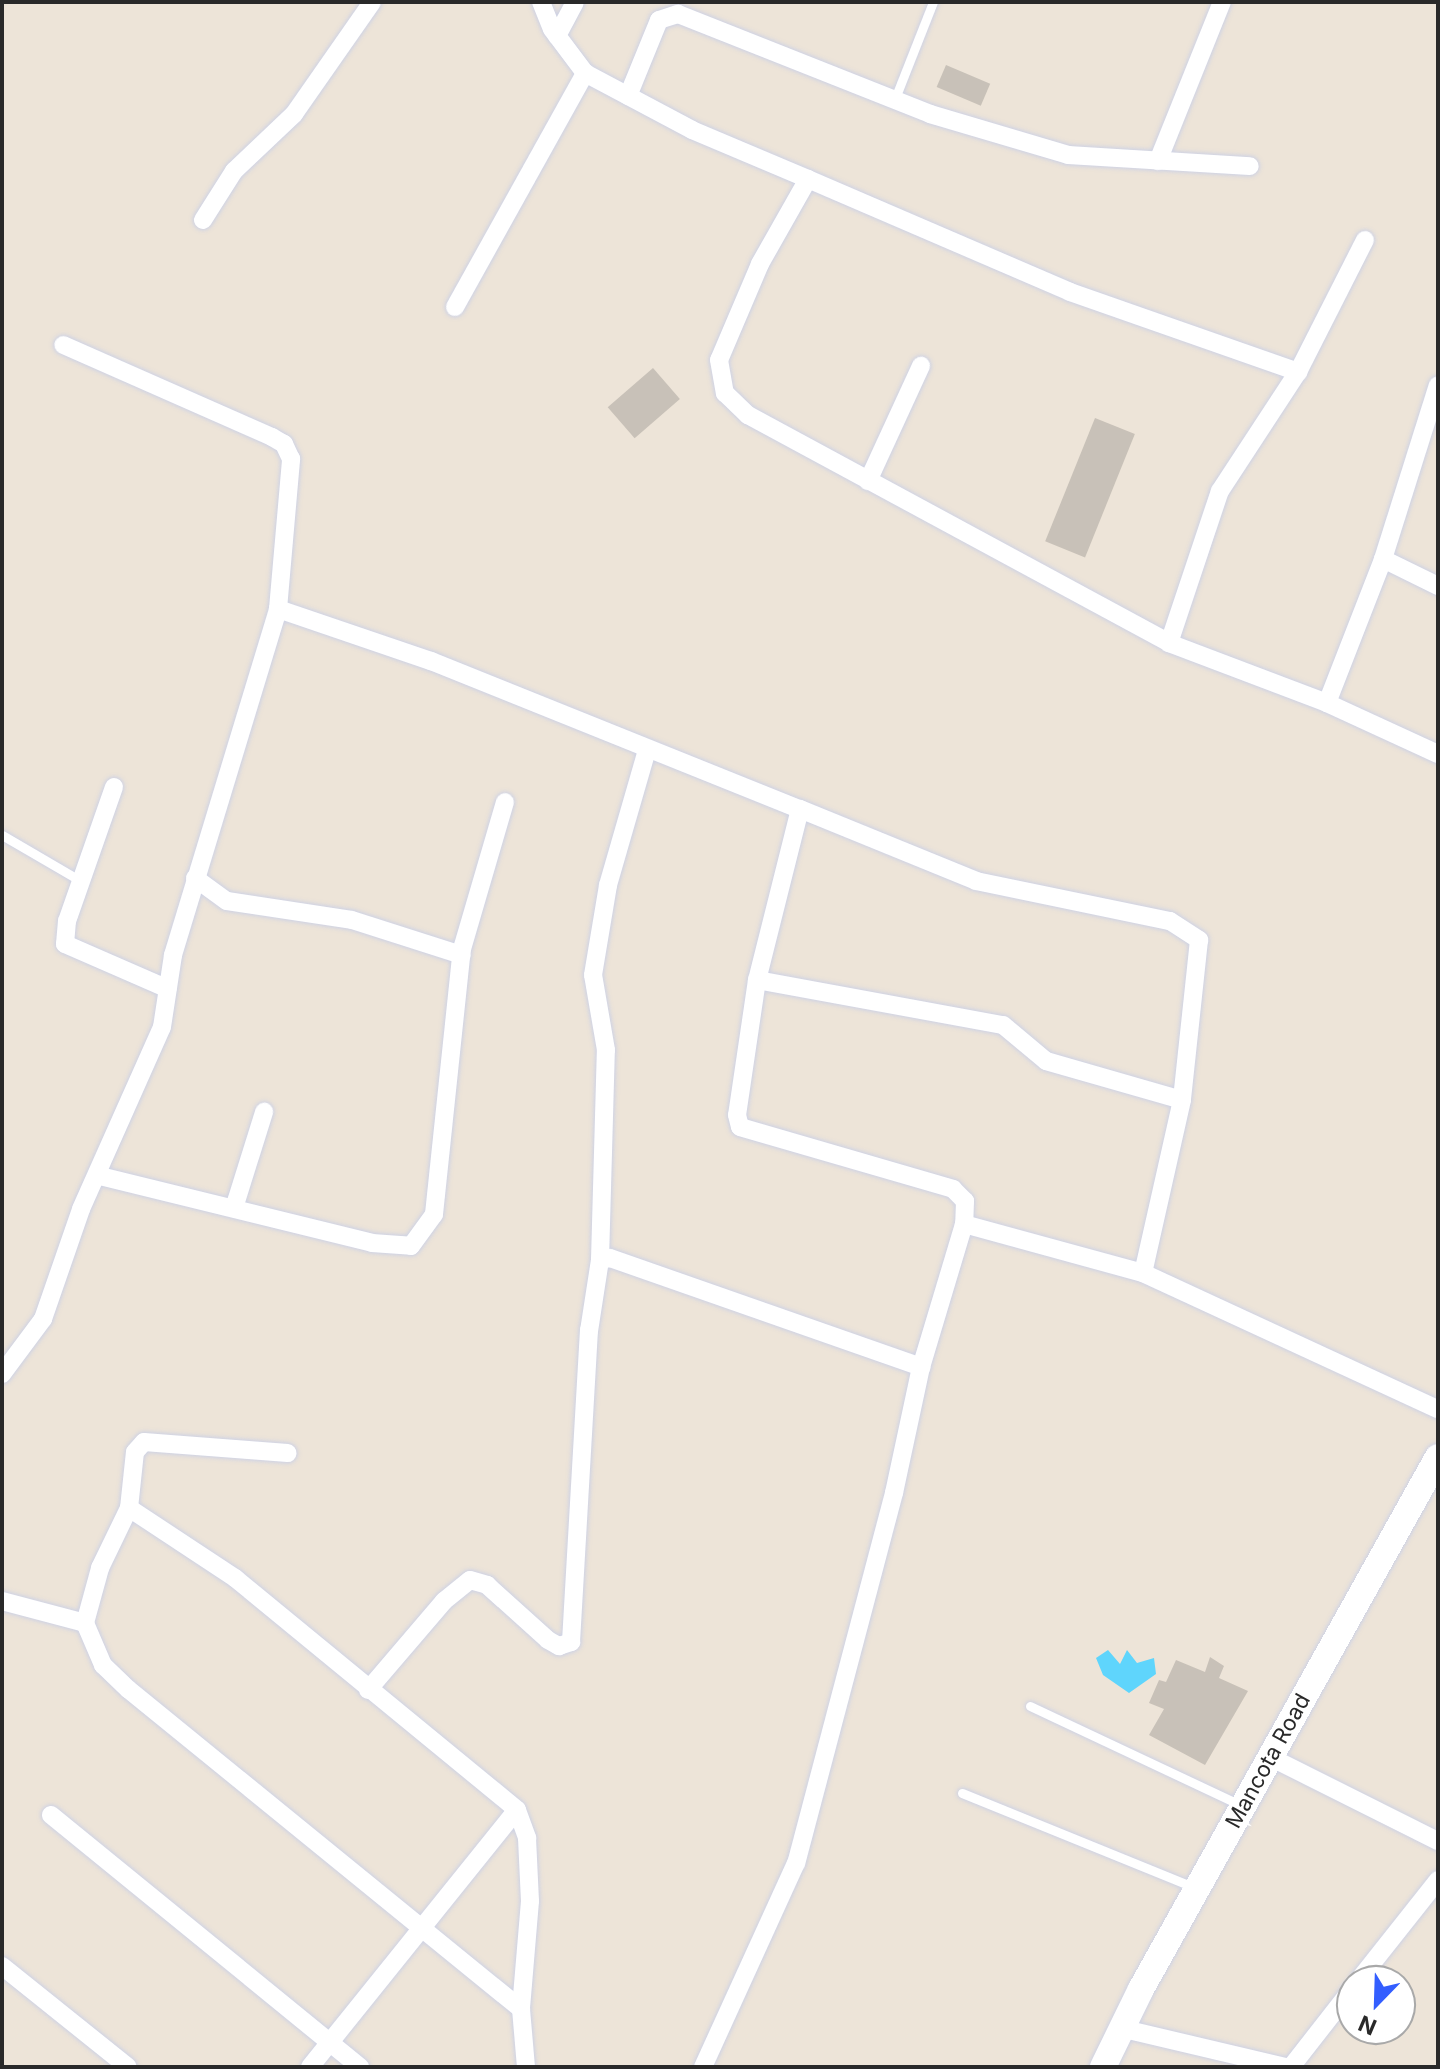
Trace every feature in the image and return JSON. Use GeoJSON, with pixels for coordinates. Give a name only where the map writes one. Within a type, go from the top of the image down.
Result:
{"type":"FeatureCollection","features":[{"type":"Feature","properties":{"kind":"main road","name":"Mancota Road"},"geometry":{"type":"LineString","coordinates":[[1103,2067],[1120,2028],[1438,1457]]}},
{"type":"Feature","properties":{"kind":"street"},"geometry":{"type":"LineString","coordinates":[[203,220],[234,171],[294,114],[372,2]]}},
{"type":"Feature","properties":{"kind":"street"},"geometry":{"type":"LineString","coordinates":[[541,2],[557,36],[585,73],[692,130],[1070,292],[1298,372]]}},
{"type":"Feature","properties":{"kind":"street"},"geometry":{"type":"LineString","coordinates":[[557,36],[575,2]]}},
{"type":"Feature","properties":{"kind":"street"},"geometry":{"type":"LineString","coordinates":[[1158,161],[1222,2]]}},
{"type":"Feature","properties":{"kind":"street"},"geometry":{"type":"LineString","coordinates":[[628,96],[659,20],[678,14],[894,101],[1068,155],[1250,166]]}},
{"type":"Feature","properties":{"kind":"street"},"geometry":{"type":"LineString","coordinates":[[455,307],[585,73]]}},
{"type":"Feature","properties":{"kind":"street"},"geometry":{"type":"LineString","coordinates":[[808,179],[728,332],[719,377],[725,393],[748,415],[1169,643],[1327,703],[1438,754]]}},
{"type":"Feature","properties":{"kind":"street"},"geometry":{"type":"LineString","coordinates":[[1169,643],[1220,491],[1298,372],[1365,240]]}},
{"type":"Feature","properties":{"kind":"street"},"geometry":{"type":"LineString","coordinates":[[2,1374],[43,1319],[81,1209],[100,1176],[149,1064],[195,878],[278,609],[291,459],[284,444],[63,345]]}},
{"type":"Feature","properties":{"kind":"street"},"geometry":{"type":"LineString","coordinates":[[868,481],[921,366]]}},
{"type":"Feature","properties":{"kind":"street"},"geometry":{"type":"LineString","coordinates":[[1327,703],[1383,559],[1433,417],[1438,385]]}},
{"type":"Feature","properties":{"kind":"street"},"geometry":{"type":"LineString","coordinates":[[1383,559],[1438,586]]}},
{"type":"Feature","properties":{"kind":"street"},"geometry":{"type":"LineString","coordinates":[[278,609],[431,661],[976,881],[1189,929],[1199,940],[1201,954],[1182,1100],[1143,1273]]}},
{"type":"Feature","properties":{"kind":"street"},"geometry":{"type":"LineString","coordinates":[[368,1690],[444,1601],[475,1579],[548,1640],[559,1646],[571,1642],[589,1331],[600,1260],[606,1050],[593,975],[608,885],[647,750]]}},
{"type":"Feature","properties":{"kind":"street"},"geometry":{"type":"LineString","coordinates":[[114,787],[64,932],[69,950],[168,989]]}},
{"type":"Feature","properties":{"kind":"street"},"geometry":{"type":"LineString","coordinates":[[100,1176],[372,1243],[411,1246],[424,1233],[434,1214],[462,955],[505,802]]}},
{"type":"Feature","properties":{"kind":"street"},"geometry":{"type":"LineString","coordinates":[[703,2067],[796,1863],[894,1493],[921,1367],[964,1224],[965,1201],[953,1189],[752,1135],[740,1127],[737,1115],[757,980],[800,809]]}},
{"type":"Feature","properties":{"kind":"street"},"geometry":{"type":"LineString","coordinates":[[195,878],[227,901],[352,920],[462,955]]}},
{"type":"Feature","properties":{"kind":"street"},"geometry":{"type":"LineString","coordinates":[[757,980],[986,1020],[1014,1031],[1046,1061],[1182,1100]]}},
{"type":"Feature","properties":{"kind":"street"},"geometry":{"type":"LineString","coordinates":[[234,1208],[264,1112]]}},
{"type":"Feature","properties":{"kind":"street"},"geometry":{"type":"LineString","coordinates":[[964,1224],[1143,1273],[1438,1409]]}},
{"type":"Feature","properties":{"kind":"street"},"geometry":{"type":"LineString","coordinates":[[600,1260],[610,1258],[921,1367]]}},
{"type":"Feature","properties":{"kind":"street"},"geometry":{"type":"LineString","coordinates":[[288,1453],[144,1442],[135,1452],[129,1508],[100,1568],[85,1623],[103,1665],[128,1689],[521,2009]]}},
{"type":"Feature","properties":{"kind":"street"},"geometry":{"type":"LineString","coordinates":[[129,1508],[235,1578],[517,1810],[527,1838],[530,1901],[521,2009],[526,2067]]}},
{"type":"Feature","properties":{"kind":"street"},"geometry":{"type":"LineString","coordinates":[[2,1601],[85,1623]]}},
{"type":"Feature","properties":{"kind":"street"},"geometry":{"type":"LineString","coordinates":[[1270,1757],[1438,1841]]}},
{"type":"Feature","properties":{"kind":"street"},"geometry":{"type":"LineString","coordinates":[[310,2067],[517,1810]]}},
{"type":"Feature","properties":{"kind":"street"},"geometry":{"type":"LineString","coordinates":[[51,1815],[360,2067]]}},
{"type":"Feature","properties":{"kind":"street"},"geometry":{"type":"LineString","coordinates":[[1371,1965],[1438,1880]]}},
{"type":"Feature","properties":{"kind":"street"},"geometry":{"type":"LineString","coordinates":[[2,1965],[128,2067]]}},
{"type":"Feature","properties":{"kind":"street"},"geometry":{"type":"LineString","coordinates":[[1291,2067],[1336,2009]]}},
{"type":"Feature","properties":{"kind":"street"},"geometry":{"type":"LineString","coordinates":[[1120,2028],[1285,2067]]}},
{"type":"Feature","properties":{"kind":"lane"},"geometry":{"type":"LineString","coordinates":[[894,101],[933,2]]}},
{"type":"Feature","properties":{"kind":"lane"},"geometry":{"type":"LineString","coordinates":[[2,835],[81,881]]}},
{"type":"Feature","properties":{"kind":"lane"},"geometry":{"type":"LineString","coordinates":[[1030,1706],[1243,1806]]}},
{"type":"Feature","properties":{"kind":"lane"},"geometry":{"type":"LineString","coordinates":[[962,1793],[1197,1888]]}},
{"type":"Feature","properties":{"kind":"water"},"geometry":{"type":"Polygon","coordinates":[[[1108,1650],[1120,1664],[1127,1650],[1137,1663],[1154,1658],[1156,1674],[1129,1693],[1103,1675],[1096,1658],[1108,1650]]]}},
{"type":"Feature","properties":{"kind":"building"},"geometry":{"type":"Polygon","coordinates":[[[946,65],[990,84],[981,106],[937,87],[946,65]]]}},
{"type":"Feature","properties":{"kind":"building"},"geometry":{"type":"Polygon","coordinates":[[[653,368],[680,399],[635,438],[608,407],[653,368]]]}},
{"type":"Feature","properties":{"kind":"building"},"geometry":{"type":"Polygon","coordinates":[[[1095,418],[1135,434],[1085,557],[1045,541],[1095,418]]]}},
{"type":"Feature","properties":{"kind":"building"},"geometry":{"type":"Polygon","coordinates":[[[1210,1657],[1224,1666],[1219,1678],[1248,1691],[1205,1765],[1149,1735],[1164,1709],[1149,1703],[1159,1680],[1166,1682],[1176,1660],[1205,1672],[1210,1657]]]}}]}
